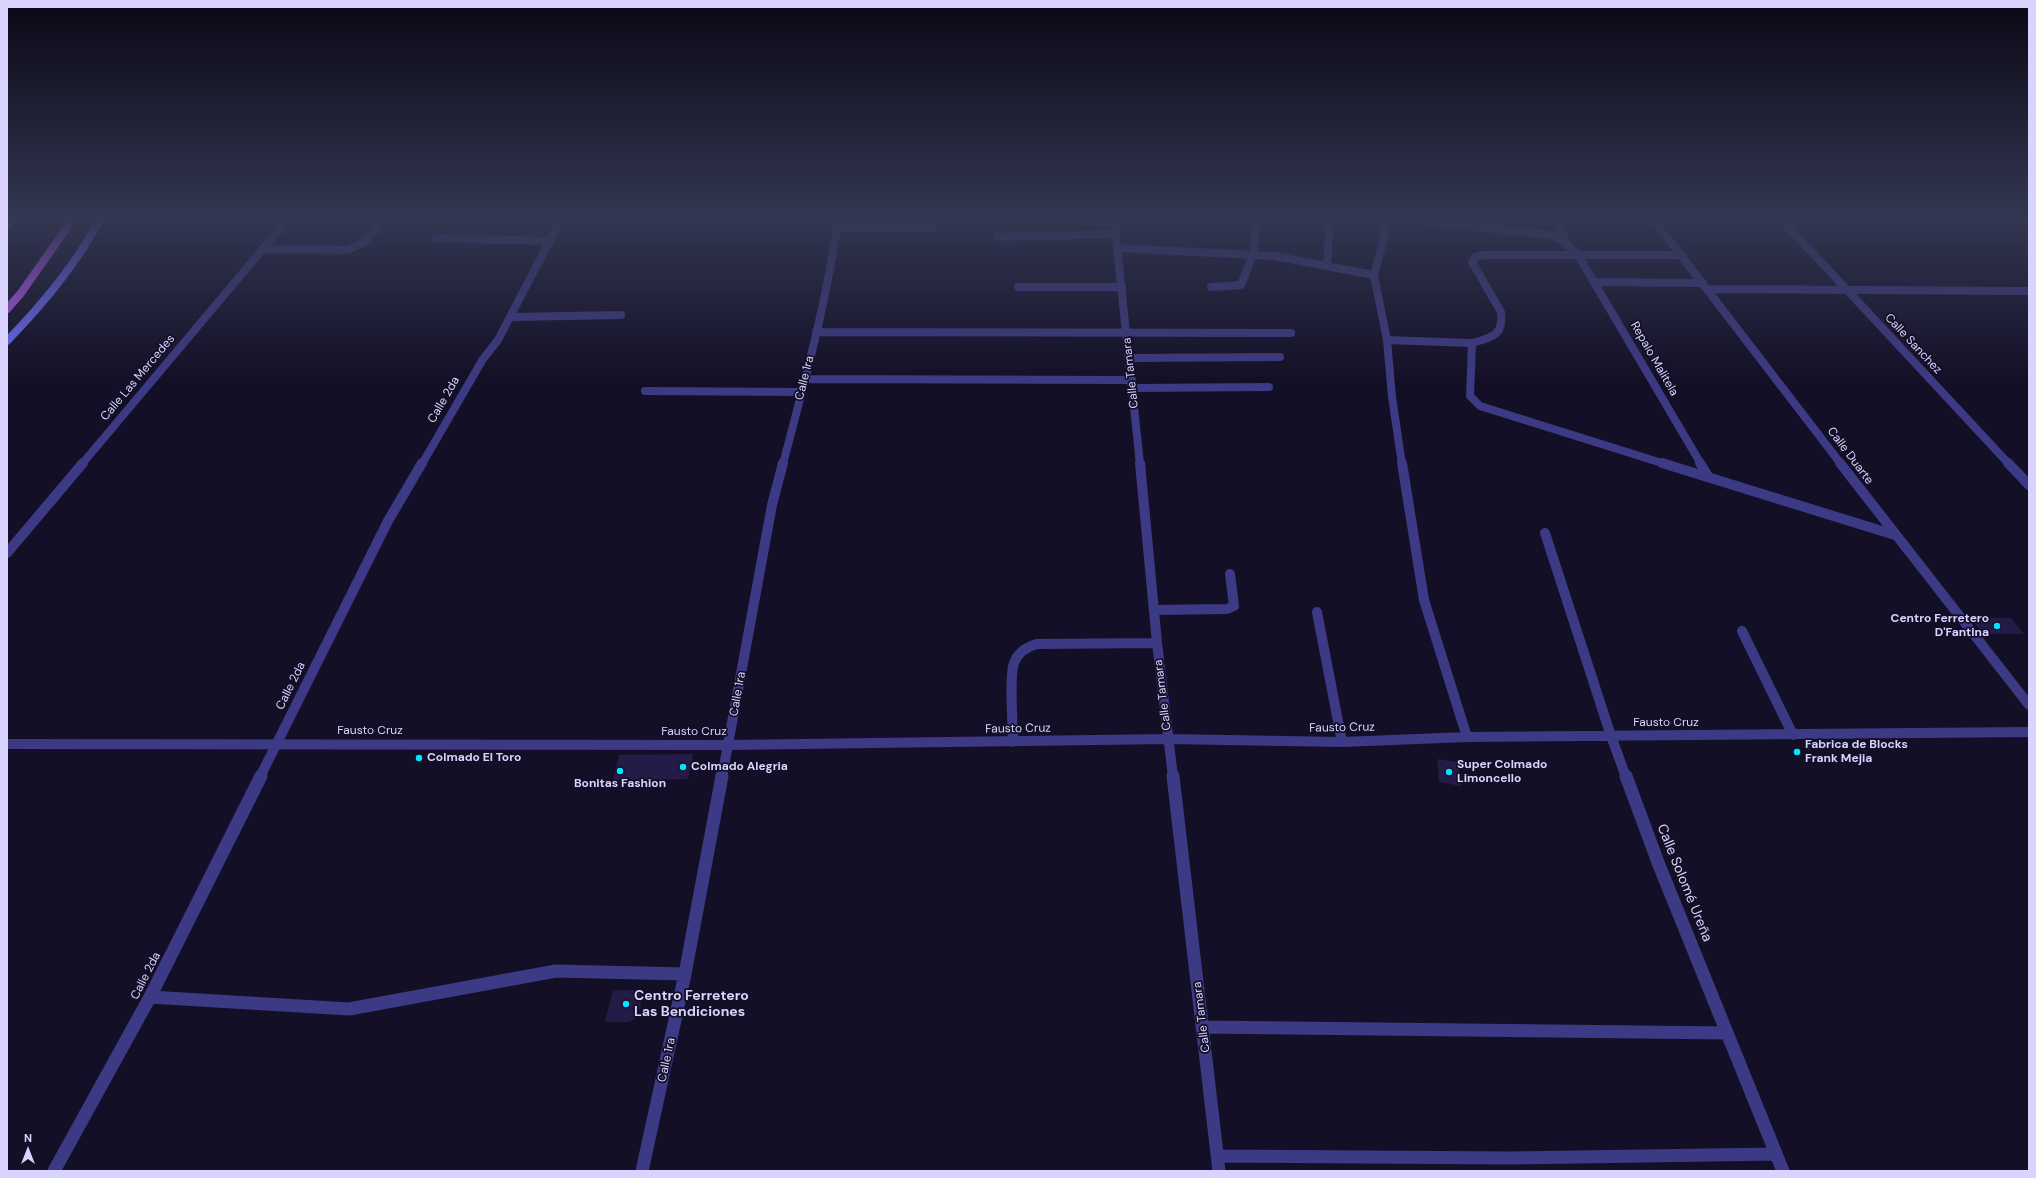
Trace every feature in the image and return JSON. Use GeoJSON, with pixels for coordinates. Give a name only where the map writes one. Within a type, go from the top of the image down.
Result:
{"type":"FeatureCollection","features":[{"type":"Feature","properties":{"kind":"main road"},"geometry":{"type":"LineString","coordinates":[[7,309],[34,274]]}},
{"type":"Feature","properties":{"kind":"street"},"geometry":{"type":"LineString","coordinates":[[7,341],[29,318],[65,274]]}},
{"type":"Feature","properties":{"kind":"street","name":"Calle Las Mercedes"},"geometry":{"type":"LineString","coordinates":[[7,553],[241,274]]}},
{"type":"Feature","properties":{"kind":"street","name":"Calle 2da"},"geometry":{"type":"LineString","coordinates":[[54,1171],[150,997],[388,521],[483,359],[498,340],[532,274]]}},
{"type":"Feature","properties":{"kind":"street","name":"Calle 1ra"},"geometry":{"type":"LineString","coordinates":[[642,1171],[685,974],[729,746],[772,504],[802,392],[827,274]]}},
{"type":"Feature","properties":{"kind":"street","name":"Calle Tamara"},"geometry":{"type":"LineString","coordinates":[[1121,274],[1157,643],[1204,1027],[1219,1171]]}},
{"type":"Feature","properties":{"kind":"street"},"geometry":{"type":"LineString","coordinates":[[1211,287],[1241,285],[1245,274]]}},
{"type":"Feature","properties":{"kind":"street"},"geometry":{"type":"LineString","coordinates":[[1369,274],[1374,275],[1387,340],[1392,397],[1424,600],[1467,737]]}},
{"type":"Feature","properties":{"kind":"street"},"geometry":{"type":"LineString","coordinates":[[1387,340],[1472,343],[1498,335],[1503,328],[1501,312],[1479,274]]}},
{"type":"Feature","properties":{"kind":"street","name":"Repalo Malitela"},"geometry":{"type":"LineString","coordinates":[[1589,274],[1708,476]]}},
{"type":"Feature","properties":{"kind":"street","name":"Calle Duarte"},"geometry":{"type":"LineString","coordinates":[[1697,274],[1895,535],[2029,705]]}},
{"type":"Feature","properties":{"kind":"street","name":"Calle Sanchez"},"geometry":{"type":"LineString","coordinates":[[1831,274],[2029,485]]}},
{"type":"Feature","properties":{"kind":"street"},"geometry":{"type":"LineString","coordinates":[[1594,282],[1846,290],[2029,290]]}},
{"type":"Feature","properties":{"kind":"street"},"geometry":{"type":"LineString","coordinates":[[1018,287],[1122,287]]}},
{"type":"Feature","properties":{"kind":"street"},"geometry":{"type":"LineString","coordinates":[[510,317],[621,315]]}},
{"type":"Feature","properties":{"kind":"street"},"geometry":{"type":"LineString","coordinates":[[816,332],[1291,333]]}},
{"type":"Feature","properties":{"kind":"street"},"geometry":{"type":"LineString","coordinates":[[1472,343],[1470,396],[1474,402],[1480,406],[1895,535]]}},
{"type":"Feature","properties":{"kind":"street"},"geometry":{"type":"LineString","coordinates":[[1130,358],[1280,358]]}},
{"type":"Feature","properties":{"kind":"street"},"geometry":{"type":"LineString","coordinates":[[805,378],[1269,387]]}},
{"type":"Feature","properties":{"kind":"street"},"geometry":{"type":"LineString","coordinates":[[646,391],[802,392]]}},
{"type":"Feature","properties":{"kind":"street","name":"Calle Solomé Ureña"},"geometry":{"type":"LineString","coordinates":[[1545,532],[1611,736],[1659,865],[1783,1171]]}},
{"type":"Feature","properties":{"kind":"street"},"geometry":{"type":"LineString","coordinates":[[1154,610],[1227,609],[1234,606],[1230,574]]}},
{"type":"Feature","properties":{"kind":"street"},"geometry":{"type":"LineString","coordinates":[[1317,612],[1342,742]]}},
{"type":"Feature","properties":{"kind":"street"},"geometry":{"type":"LineString","coordinates":[[1742,630],[1793,735]]}},
{"type":"Feature","properties":{"kind":"street"},"geometry":{"type":"LineString","coordinates":[[1013,742],[1012,668],[1014,659],[1020,651],[1028,646],[1037,644],[1157,643]]}},
{"type":"Feature","properties":{"kind":"street","name":"Fausto Cruz"},"geometry":{"type":"LineString","coordinates":[[9,747],[277,744],[729,746],[1168,739],[1342,742],[1467,737],[2029,732]]}},
{"type":"Feature","properties":{"kind":"street"},"geometry":{"type":"LineString","coordinates":[[150,997],[348,1008],[556,971],[685,974]]}},
{"type":"Feature","properties":{"kind":"street"},"geometry":{"type":"LineString","coordinates":[[1204,1027],[1727,1032]]}},
{"type":"Feature","properties":{"kind":"street"},"geometry":{"type":"LineString","coordinates":[[1218,1156],[1511,1158],[1776,1154]]}},
{"type":"Feature","properties":{"kind":"building","name":"Centro Ferretero D'Fantina"},"geometry":{"type":"Polygon","coordinates":[[[1971,618],[2011,618],[2024,634],[1983,634],[1971,618]]]}},
{"type":"Feature","properties":{"kind":"building"},"geometry":{"type":"Polygon","coordinates":[[[693,754],[688,779],[613,780],[619,755],[693,754]]]}},
{"type":"Feature","properties":{"kind":"building","name":"Super Colmado Limoncello"},"geometry":{"type":"Polygon","coordinates":[[[1437,759],[1458,762],[1461,786],[1439,782],[1437,759]]]}},
{"type":"Feature","properties":{"kind":"building","name":"Centro Ferretero Las Bendiciones"},"geometry":{"type":"Polygon","coordinates":[[[613,990],[644,990],[638,1017],[629,1022],[605,1022],[613,990]]]}},
{"type":"Feature","properties":{"kind":"place","name":"Centro Ferretero D'Fantina"},"geometry":{"type":"Point","coordinates":[1997,626]}},
{"type":"Feature","properties":{"kind":"place","name":"Fabrica de Blocks Frank Mejia"},"geometry":{"type":"Point","coordinates":[1797,752]}},
{"type":"Feature","properties":{"kind":"place","name":"Colmado El Toro"},"geometry":{"type":"Point","coordinates":[419,758]}},
{"type":"Feature","properties":{"kind":"place","name":"Colmado Alegria"},"geometry":{"type":"Point","coordinates":[683,767]}},
{"type":"Feature","properties":{"kind":"place","name":"Bonitas Fashion"},"geometry":{"type":"Point","coordinates":[620,771]}},
{"type":"Feature","properties":{"kind":"place","name":"Super Colmado Limoncello"},"geometry":{"type":"Point","coordinates":[1449,772]}},
{"type":"Feature","properties":{"kind":"place","name":"Centro Ferretero Las Bendiciones"},"geometry":{"type":"Point","coordinates":[626,1004]}}]}
